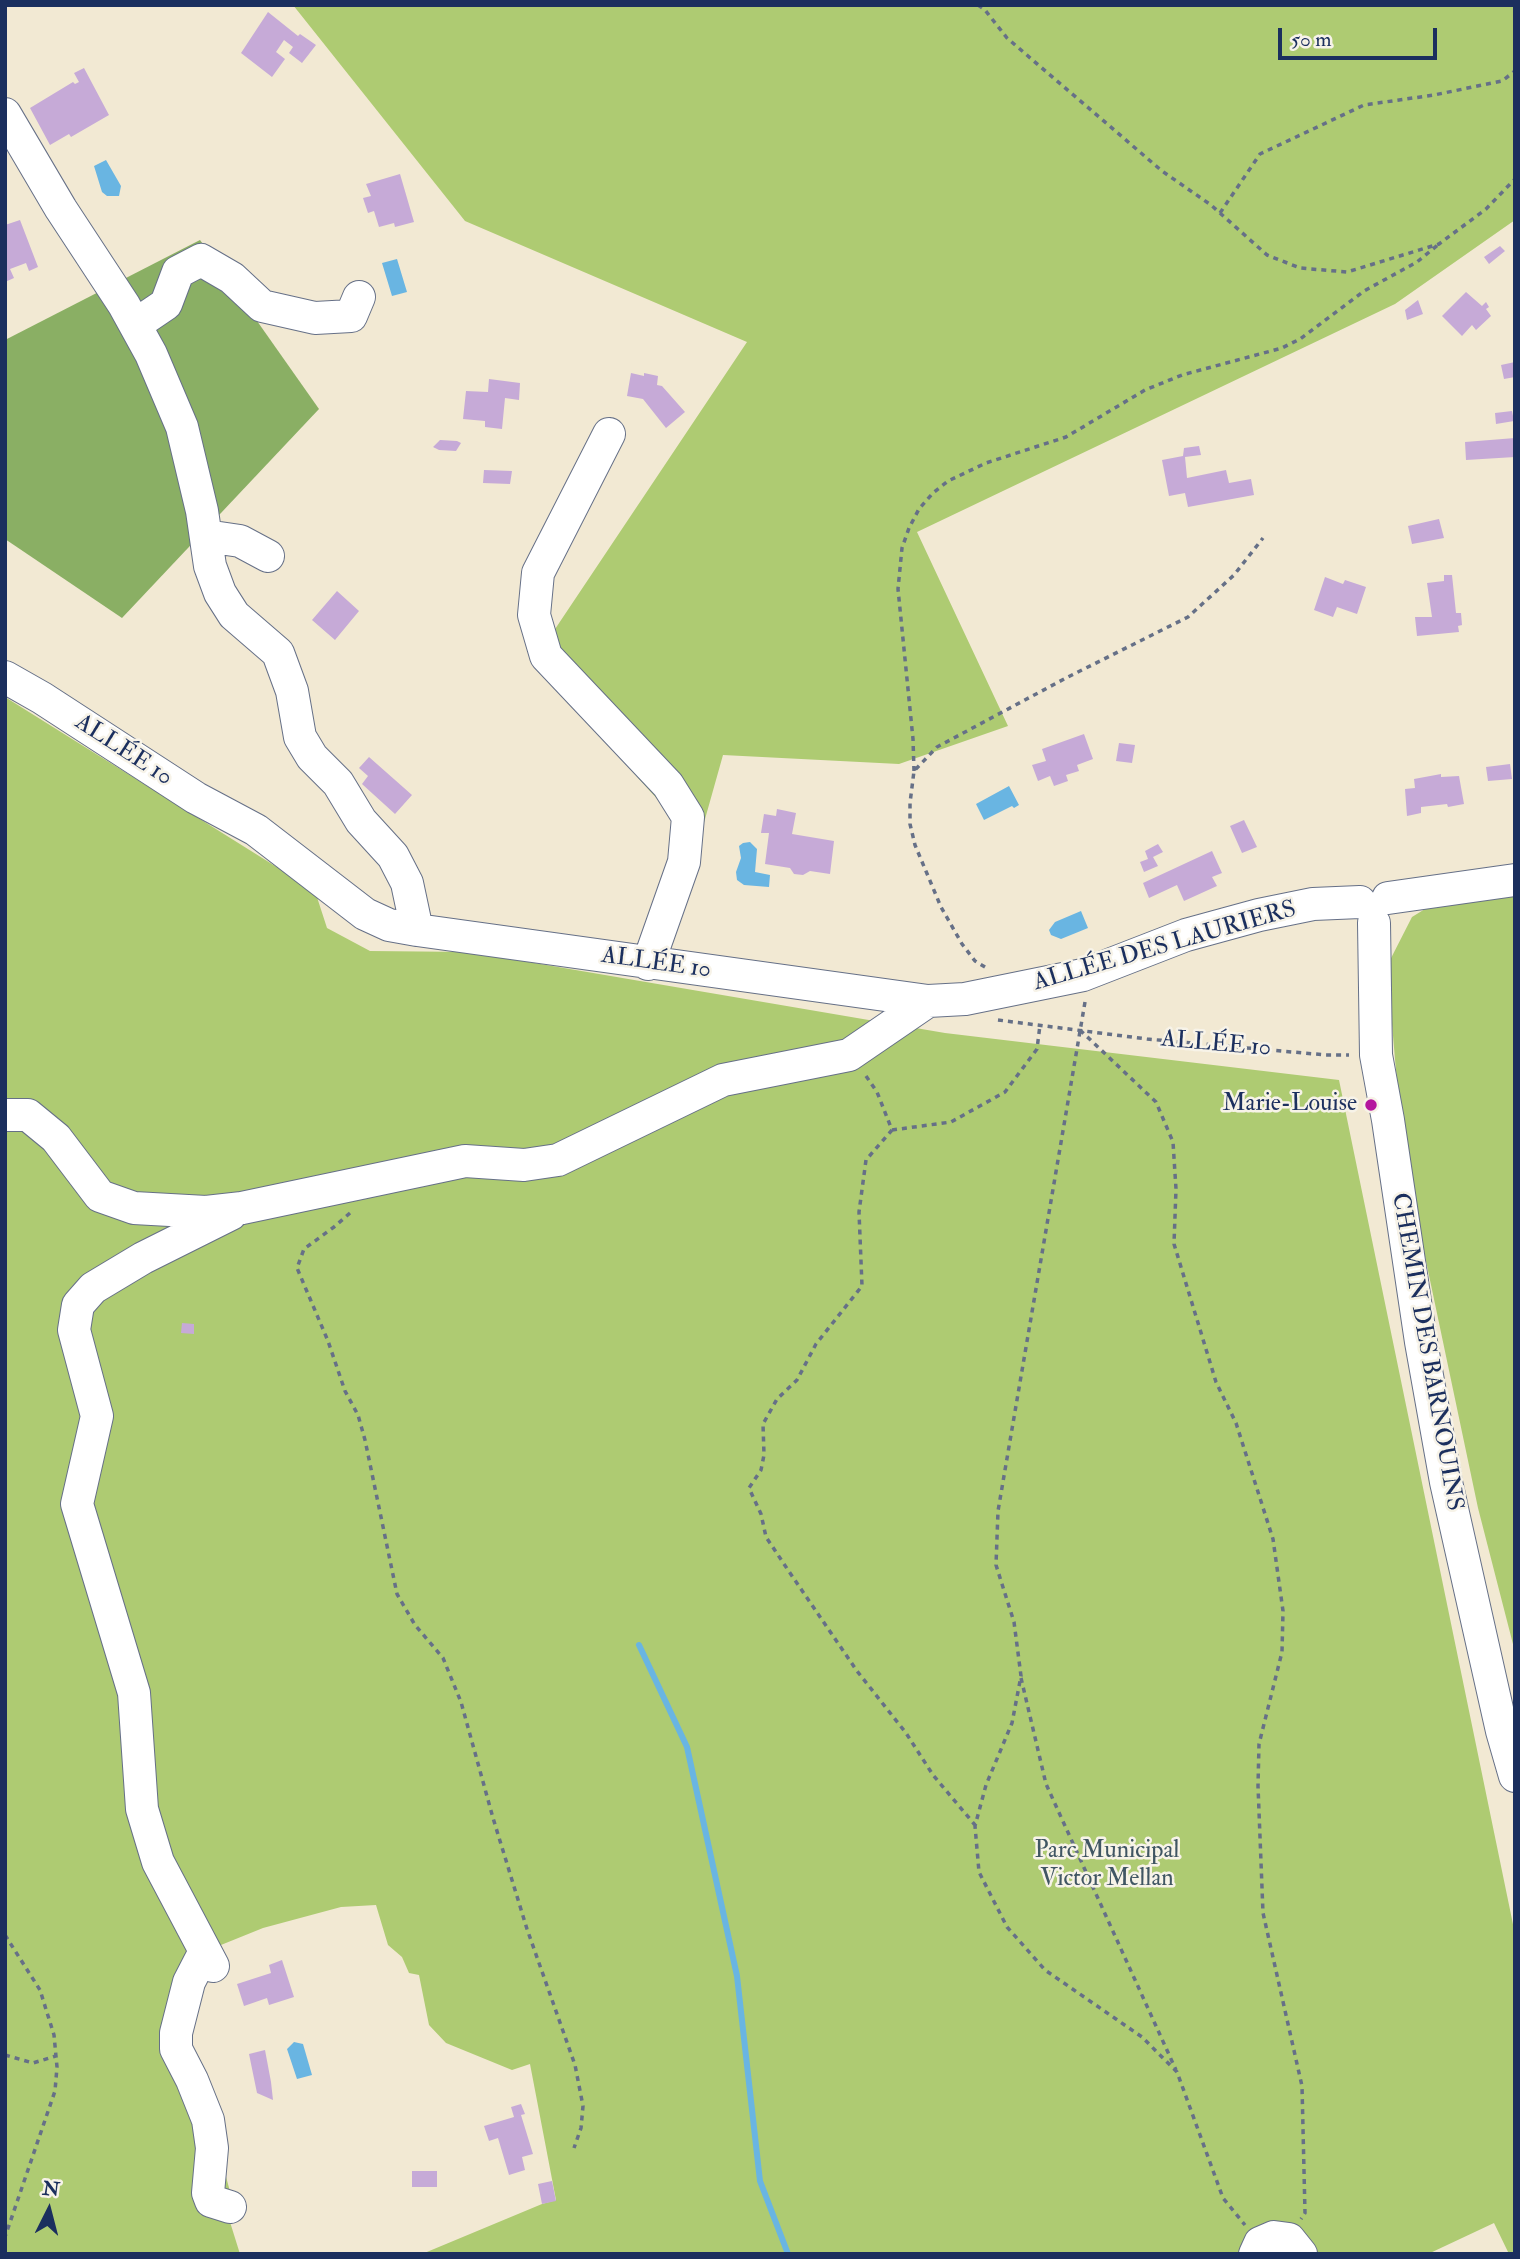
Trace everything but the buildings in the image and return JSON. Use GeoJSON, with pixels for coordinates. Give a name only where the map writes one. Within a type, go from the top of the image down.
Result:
{"type":"FeatureCollection","features":[{"type":"Feature","properties":{"kind":"street"},"geometry":{"type":"LineString","coordinates":[[5,114],[99,269],[124,304],[151,354],[182,427],[202,511],[210,566],[220,593],[234,615],[278,653],[292,691],[300,737],[312,757],[338,783],[361,821],[393,856],[407,883],[417,930]]}},
{"type":"Feature","properties":{"kind":"street"},"geometry":{"type":"LineString","coordinates":[[135,325],[166,304],[178,272],[201,260],[232,278],[262,306],[315,317],[351,316],[359,297]]}},
{"type":"Feature","properties":{"kind":"street"},"geometry":{"type":"LineString","coordinates":[[609,434],[538,573],[534,615],[546,656],[668,785],[688,817],[684,862],[648,964]]}},
{"type":"Feature","properties":{"kind":"street"},"geometry":{"type":"LineString","coordinates":[[206,536],[240,541],[268,555]]}},
{"type":"Feature","properties":{"kind":"street","name":"ALLÉE 10"},"geometry":{"type":"LineString","coordinates":[[5,677],[196,798],[256,830],[365,914],[389,925],[648,964],[928,1001]]}},
{"type":"Feature","properties":{"kind":"street"},"geometry":{"type":"LineString","coordinates":[[1374,908],[1515,880]]}},
{"type":"Feature","properties":{"kind":"street","name":"ALLÉE DES LAURIERS"},"geometry":{"type":"LineString","coordinates":[[928,1001],[979,996],[1083,975],[1186,935],[1259,915],[1313,904],[1374,908]]}},
{"type":"Feature","properties":{"kind":"street","name":"CHEMIN DES BARNOUINS"},"geometry":{"type":"LineString","coordinates":[[1374,908],[1376,1055],[1421,1342],[1446,1482],[1502,1731],[1515,1776]]}},
{"type":"Feature","properties":{"kind":"street"},"geometry":{"type":"LineString","coordinates":[[5,1115],[28,1115],[56,1138],[100,1196],[134,1208],[206,1212],[242,1208],[465,1161],[524,1165],[558,1160],[723,1080],[849,1055],[928,1001]]}},
{"type":"Feature","properties":{"kind":"street"},"geometry":{"type":"LineString","coordinates":[[230,2207],[211,2201],[208,2193],[212,2148],[208,2120],[176,2049],[176,2033],[189,1982],[209,1958],[158,1861],[142,1809],[134,1693],[77,1504],[97,1416],[74,1330],[78,1305],[93,1288],[143,1258],[242,1208]]}},
{"type":"Feature","properties":{"kind":"path"},"geometry":{"type":"LineString","coordinates":[[978,5],[1007,37],[1141,153],[1220,213],[1267,255],[1300,268],[1347,272],[1439,244]]}},
{"type":"Feature","properties":{"kind":"path"},"geometry":{"type":"LineString","coordinates":[[1220,213],[1259,154],[1364,105],[1434,95],[1502,81],[1515,71]]}},
{"type":"Feature","properties":{"kind":"path"},"geometry":{"type":"LineString","coordinates":[[986,968],[975,961],[962,944],[941,907],[915,845],[910,824],[914,771],[913,739],[898,589],[901,548],[919,509],[948,481],[986,463],[1066,437],[1145,390],[1182,375],[1291,343],[1364,291],[1417,262],[1486,209],[1515,179]]}},
{"type":"Feature","properties":{"kind":"path"},"geometry":{"type":"LineString","coordinates":[[914,771],[936,747],[1188,617],[1234,575],[1263,538]]}},
{"type":"Feature","properties":{"kind":"path"},"geometry":{"type":"LineString","coordinates":[[1080,1030],[1156,1102],[1173,1142],[1176,1189],[1174,1244],[1216,1382],[1236,1423],[1273,1539],[1283,1611],[1282,1652],[1259,1744],[1258,1786],[1264,1913],[1302,2086],[1305,2213],[1276,2247],[1223,2197],[1177,2072],[1046,1784],[1021,1676],[1014,1622],[996,1565],[998,1511],[1084,1006],[1083,975]]}},
{"type":"Feature","properties":{"kind":"path","name":"ALLÉE 10"},"geometry":{"type":"LineString","coordinates":[[989,1018],[1147,1039],[1326,1055],[1376,1055]]}},
{"type":"Feature","properties":{"kind":"path"},"geometry":{"type":"LineString","coordinates":[[975,1826],[933,1775],[906,1733],[857,1671],[766,1537],[761,1514],[749,1488],[761,1471],[764,1455],[763,1424],[777,1399],[797,1380],[816,1344],[862,1286],[859,1212],[866,1160],[892,1130],[951,1122],[1005,1092],[1037,1049],[1040,1025]]}},
{"type":"Feature","properties":{"kind":"path"},"geometry":{"type":"LineString","coordinates":[[849,1055],[877,1092],[892,1130]]}},
{"type":"Feature","properties":{"kind":"path"},"geometry":{"type":"LineString","coordinates":[[373,1180],[365,1198],[334,1227],[304,1249],[297,1268],[328,1341],[345,1391],[358,1415],[397,1594],[415,1625],[443,1658],[461,1702],[527,1929],[575,2065],[583,2106],[581,2128],[574,2148]]}},
{"type":"Feature","properties":{"kind":"path"},"geometry":{"type":"LineString","coordinates":[[1021,1676],[1012,1723],[986,1785],[975,1826],[979,1872],[1007,1927],[1045,1970],[1142,2037],[1177,2072]]}},
{"type":"Feature","properties":{"kind":"path"},"geometry":{"type":"LineString","coordinates":[[5,1935],[40,1990],[54,2035],[56,2056],[55,2091],[5,2237]]}},
{"type":"Feature","properties":{"kind":"path"},"geometry":{"type":"LineString","coordinates":[[5,2055],[33,2063],[56,2056]]}},
{"type":"Feature","properties":{"kind":"green space"},"geometry":{"type":"Polygon","coordinates":[[[293,5],[1515,5],[1515,220],[1395,304],[917,532],[1008,726],[899,764],[723,755],[698,844],[533,662],[747,342],[465,221],[293,5]]]}},
{"type":"Feature","properties":{"kind":"green space"},"geometry":{"type":"Polygon","coordinates":[[[200,240],[319,409],[122,618],[5,539],[5,340],[200,240]]]}},
{"type":"Feature","properties":{"kind":"green space","name":"Parc Municipal Victor Mellan"},"geometry":{"type":"Polygon","coordinates":[[[5,697],[315,891],[327,928],[370,951],[470,952],[945,1033],[1339,1080],[1515,1934],[1515,2254],[1509,2254],[1494,2223],[1428,2254],[422,2254],[556,2200],[530,2064],[512,2070],[446,2043],[429,2025],[419,1975],[409,1973],[402,1957],[388,1945],[376,1905],[341,1907],[263,1928],[216,1947],[183,2020],[231,2195],[230,2222],[240,2254],[5,2254],[5,697]]]}},
{"type":"Feature","properties":{"kind":"green space"},"geometry":{"type":"Polygon","coordinates":[[[1515,890],[1515,1652],[1478,1508],[1403,1152],[1387,966],[1412,917],[1438,901],[1515,890]]]}},
{"type":"Feature","properties":{"kind":"water"},"geometry":{"type":"Polygon","coordinates":[[[106,160],[121,186],[119,196],[107,196],[102,192],[94,166],[106,160]]]}},
{"type":"Feature","properties":{"kind":"water"},"geometry":{"type":"Polygon","coordinates":[[[397,259],[407,292],[392,296],[382,263],[397,259]]]}},
{"type":"Feature","properties":{"kind":"water"},"geometry":{"type":"Polygon","coordinates":[[[1009,786],[1019,805],[984,820],[976,804],[1009,786]]]}},
{"type":"Feature","properties":{"kind":"water"},"geometry":{"type":"Polygon","coordinates":[[[750,842],[757,849],[755,872],[770,875],[769,887],[744,885],[737,880],[736,872],[741,858],[739,846],[750,842]]]}},
{"type":"Feature","properties":{"kind":"water"},"geometry":{"type":"Polygon","coordinates":[[[1081,911],[1088,928],[1061,939],[1051,935],[1049,930],[1055,922],[1081,911]]]}},
{"type":"Feature","properties":{"kind":"water"},"geometry":{"type":"Polygon","coordinates":[[[294,2042],[303,2044],[312,2075],[297,2079],[287,2049],[294,2042]]]}},
{"type":"Feature","properties":{"kind":"waterway"},"geometry":{"type":"LineString","coordinates":[[639,1645],[687,1747],[737,1976],[760,2181],[788,2254]]}},
{"type":"Feature","properties":{"kind":"place","name":"Marie-Louise"},"geometry":{"type":"Point","coordinates":[1371,1105]}}]}
